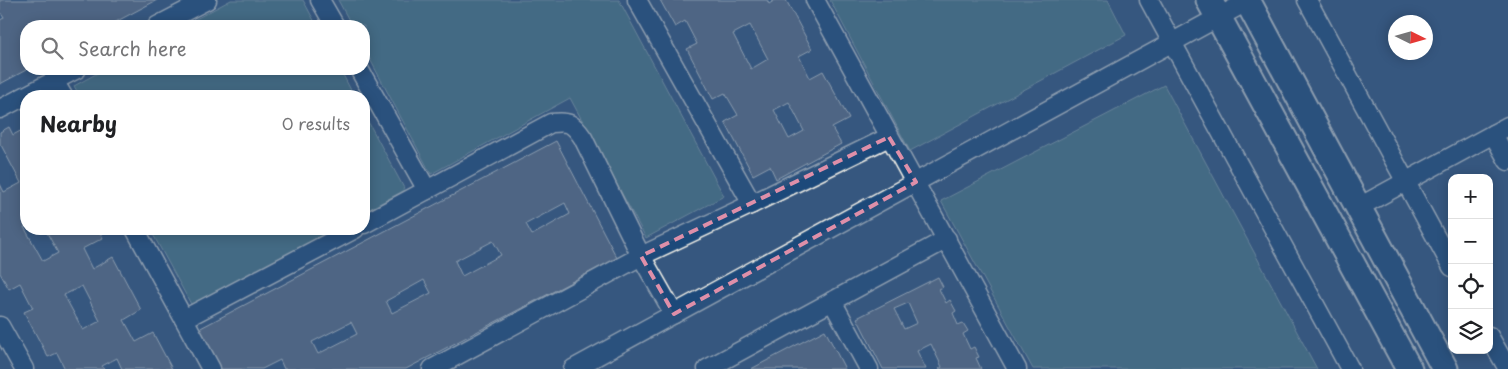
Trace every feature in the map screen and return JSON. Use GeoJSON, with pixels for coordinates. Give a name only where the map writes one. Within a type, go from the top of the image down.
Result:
{"type":"FeatureCollection","features":[{"type":"Feature","properties":{"kind":"street"},"geometry":{"type":"LineString","coordinates":[[169,20],[207,0]]}},
{"type":"Feature","properties":{"kind":"street"},"geometry":{"type":"LineString","coordinates":[[320,0],[332,20]]}},
{"type":"Feature","properties":{"kind":"street"},"geometry":{"type":"LineString","coordinates":[[637,0],[752,204]]}},
{"type":"Feature","properties":{"kind":"street"},"geometry":{"type":"LineString","coordinates":[[815,0],[1017,369]]}},
{"type":"Feature","properties":{"kind":"street"},"geometry":{"type":"LineString","coordinates":[[1149,0],[1350,369]]}},
{"type":"Feature","properties":{"kind":"street"},"geometry":{"type":"LineString","coordinates":[[1307,0],[1450,264]]}},
{"type":"Feature","properties":{"kind":"street"},"geometry":{"type":"LineString","coordinates":[[573,369],[1172,43],[1214,9],[1247,1],[1445,369]]}},
{"type":"Feature","properties":{"kind":"street"},"geometry":{"type":"LineString","coordinates":[[1214,9],[1409,369]]}},
{"type":"Feature","properties":{"kind":"street"},"geometry":{"type":"LineString","coordinates":[[37,90],[66,75]]}},
{"type":"Feature","properties":{"kind":"street"},"geometry":{"type":"LineString","coordinates":[[362,75],[427,190]]}},
{"type":"Feature","properties":{"kind":"street"},"geometry":{"type":"LineString","coordinates":[[54,81],[59,90]]}},
{"type":"Feature","properties":{"kind":"street"},"geometry":{"type":"LineString","coordinates":[[0,109],[20,99]]}},
{"type":"Feature","properties":{"kind":"street"},"geometry":{"type":"LineString","coordinates":[[370,221],[551,123],[564,122],[575,126],[583,138],[641,256],[674,314]]}},
{"type":"Feature","properties":{"kind":"street"},"geometry":{"type":"LineString","coordinates":[[1359,207],[1501,130],[1508,161]]}},
{"type":"Feature","properties":{"kind":"street"},"geometry":{"type":"LineString","coordinates":[[432,369],[641,256],[889,137]]}},
{"type":"Feature","properties":{"kind":"street"},"geometry":{"type":"LineString","coordinates":[[138,235],[211,369]]}},
{"type":"Feature","properties":{"kind":"street"},"geometry":{"type":"LineString","coordinates":[[184,319],[344,235]]}},
{"type":"Feature","properties":{"kind":"street"},"geometry":{"type":"LineString","coordinates":[[707,369],[947,239]]}},
{"type":"Feature","properties":{"kind":"street"},"geometry":{"type":"LineString","coordinates":[[832,301],[869,369]]}},
{"type":"Feature","properties":{"kind":"street"},"geometry":{"type":"LineString","coordinates":[[0,326],[24,369]]}},
{"type":"Feature","properties":{"kind":"street"},"geometry":{"type":"LineString","coordinates":[[1493,343],[1508,369]]}},
{"type":"Feature","properties":{"kind":"highlighted area"},"geometry":{"type":"Polygon","coordinates":[[[889,137],[916,182],[674,314],[641,256],[889,137]]]}},
{"type":"Feature","properties":{"kind":"green space"},"geometry":{"type":"Polygon","coordinates":[[[231,0],[303,0],[314,20],[194,20],[231,0]]]}},
{"type":"Feature","properties":{"kind":"green space"},"geometry":{"type":"Polygon","coordinates":[[[338,0],[619,0],[724,196],[646,238],[570,98],[431,174],[370,59],[370,20],[349,20],[338,0]]]}},
{"type":"Feature","properties":{"kind":"green space"},"geometry":{"type":"Polygon","coordinates":[[[830,0],[1108,0],[1126,35],[910,151],[830,0]]]}},
{"type":"Feature","properties":{"kind":"green space"},"geometry":{"type":"Polygon","coordinates":[[[94,75],[343,75],[351,90],[76,90],[74,86],[94,75]]]}},
{"type":"Feature","properties":{"kind":"green space"},"geometry":{"type":"Polygon","coordinates":[[[1164,85],[1317,369],[1033,369],[941,201],[1164,85]]]}},
{"type":"Feature","properties":{"kind":"green space"},"geometry":{"type":"Polygon","coordinates":[[[370,125],[405,190],[370,209],[370,125]]]}},
{"type":"Feature","properties":{"kind":"green space"},"geometry":{"type":"Polygon","coordinates":[[[153,235],[323,235],[192,306],[153,235]]]}},
{"type":"Feature","properties":{"kind":"building"},"geometry":{"type":"Polygon","coordinates":[[[0,0],[157,0],[119,20],[20,20],[20,73],[0,84],[0,20],[4,18],[0,12],[0,0]]]}},
{"type":"Feature","properties":{"kind":"building"},"geometry":{"type":"Polygon","coordinates":[[[660,0],[767,0],[769,4],[775,0],[786,0],[812,49],[799,56],[810,78],[823,71],[849,119],[832,128],[841,144],[776,179],[770,166],[753,175],[725,122],[738,115],[725,93],[713,99],[687,49],[697,44],[685,21],[675,27],[660,0]],[[750,25],[733,34],[751,69],[768,59],[750,25]],[[789,102],[774,110],[789,139],[804,131],[789,102]]]}},
{"type":"Feature","properties":{"kind":"building"},"geometry":{"type":"Polygon","coordinates":[[[9,127],[13,135],[20,131],[20,181],[1,145],[0,132],[9,127]]]}},
{"type":"Feature","properties":{"kind":"building"},"geometry":{"type":"Polygon","coordinates":[[[556,141],[617,258],[406,369],[284,369],[280,360],[262,369],[215,369],[195,331],[556,141]],[[565,203],[526,224],[532,235],[570,214],[565,203]],[[493,241],[455,261],[462,276],[501,255],[493,241]],[[424,280],[386,301],[392,313],[431,293],[424,280]],[[351,322],[312,342],[318,354],[357,334],[351,322]]]}},
{"type":"Feature","properties":{"kind":"building"},"geometry":{"type":"Polygon","coordinates":[[[0,184],[4,192],[20,184],[20,235],[28,235],[43,261],[58,253],[48,235],[101,235],[103,238],[82,249],[92,269],[113,257],[141,310],[124,320],[136,342],[153,333],[172,369],[122,369],[117,358],[102,366],[104,369],[65,369],[57,353],[48,357],[24,312],[33,308],[20,283],[9,289],[0,273],[0,184]],[[82,286],[64,295],[83,330],[100,321],[82,286]]]}},
{"type":"Feature","properties":{"kind":"building"},"geometry":{"type":"Polygon","coordinates":[[[938,277],[943,287],[939,289],[946,303],[950,300],[956,311],[953,313],[958,325],[963,323],[968,331],[963,334],[970,349],[974,347],[979,357],[976,358],[981,369],[939,369],[942,367],[931,344],[917,351],[926,369],[883,369],[857,318],[938,277]],[[908,303],[894,309],[904,329],[917,323],[908,303]]]}},
{"type":"Feature","properties":{"kind":"building"},"geometry":{"type":"Polygon","coordinates":[[[825,330],[845,369],[751,369],[825,330]]]}}]}
